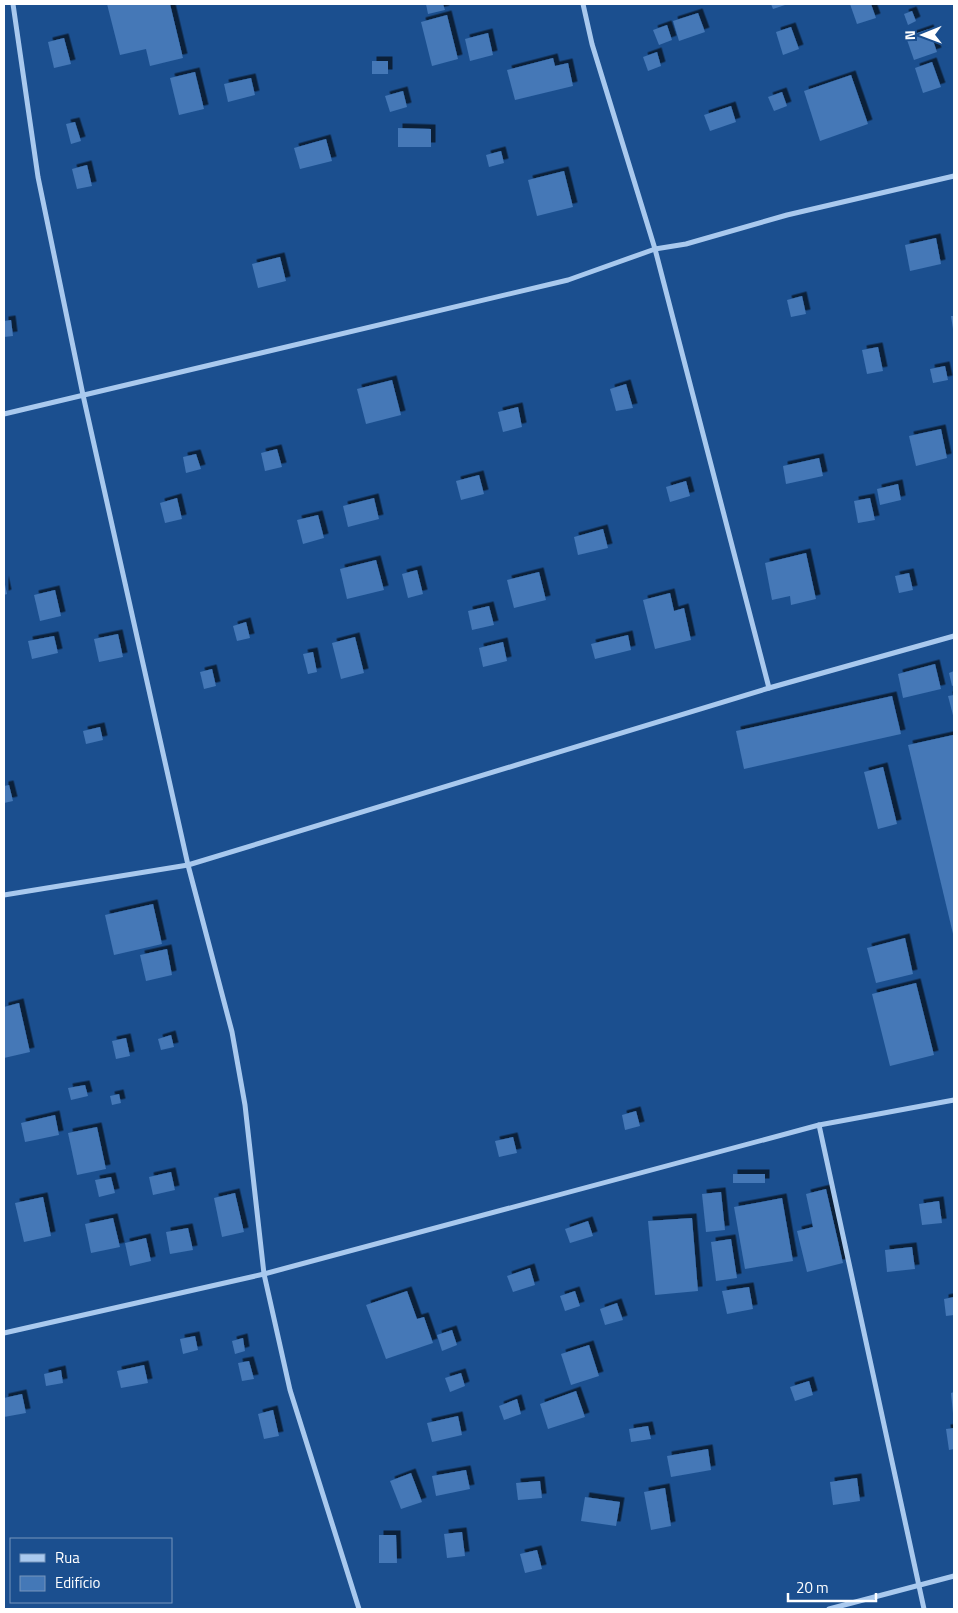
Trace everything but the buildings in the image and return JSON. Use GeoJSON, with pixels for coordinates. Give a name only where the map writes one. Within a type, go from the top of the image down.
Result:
{"type":"FeatureCollection","features":[{"type":"Feature","properties":{"kind":"street"},"geometry":{"type":"LineString","coordinates":[[13,4],[38,177],[83,395],[188,865],[232,1032],[245,1105],[264,1274],[290,1390],[359,1609]]}},
{"type":"Feature","properties":{"kind":"street"},"geometry":{"type":"LineString","coordinates":[[583,4],[592,44],[655,249],[769,688]]}},
{"type":"Feature","properties":{"kind":"street"},"geometry":{"type":"LineString","coordinates":[[4,414],[568,280],[655,249],[686,244],[787,215],[954,176]]}},
{"type":"Feature","properties":{"kind":"street"},"geometry":{"type":"LineString","coordinates":[[4,895],[188,865],[769,688],[954,636]]}},
{"type":"Feature","properties":{"kind":"street"},"geometry":{"type":"LineString","coordinates":[[4,1333],[264,1274],[648,1169],[819,1125],[954,1100]]}},
{"type":"Feature","properties":{"kind":"street"},"geometry":{"type":"LineString","coordinates":[[819,1125],[924,1609]]}},
{"type":"Feature","properties":{"kind":"street"},"geometry":{"type":"LineString","coordinates":[[829,1609],[954,1576]]}}]}
